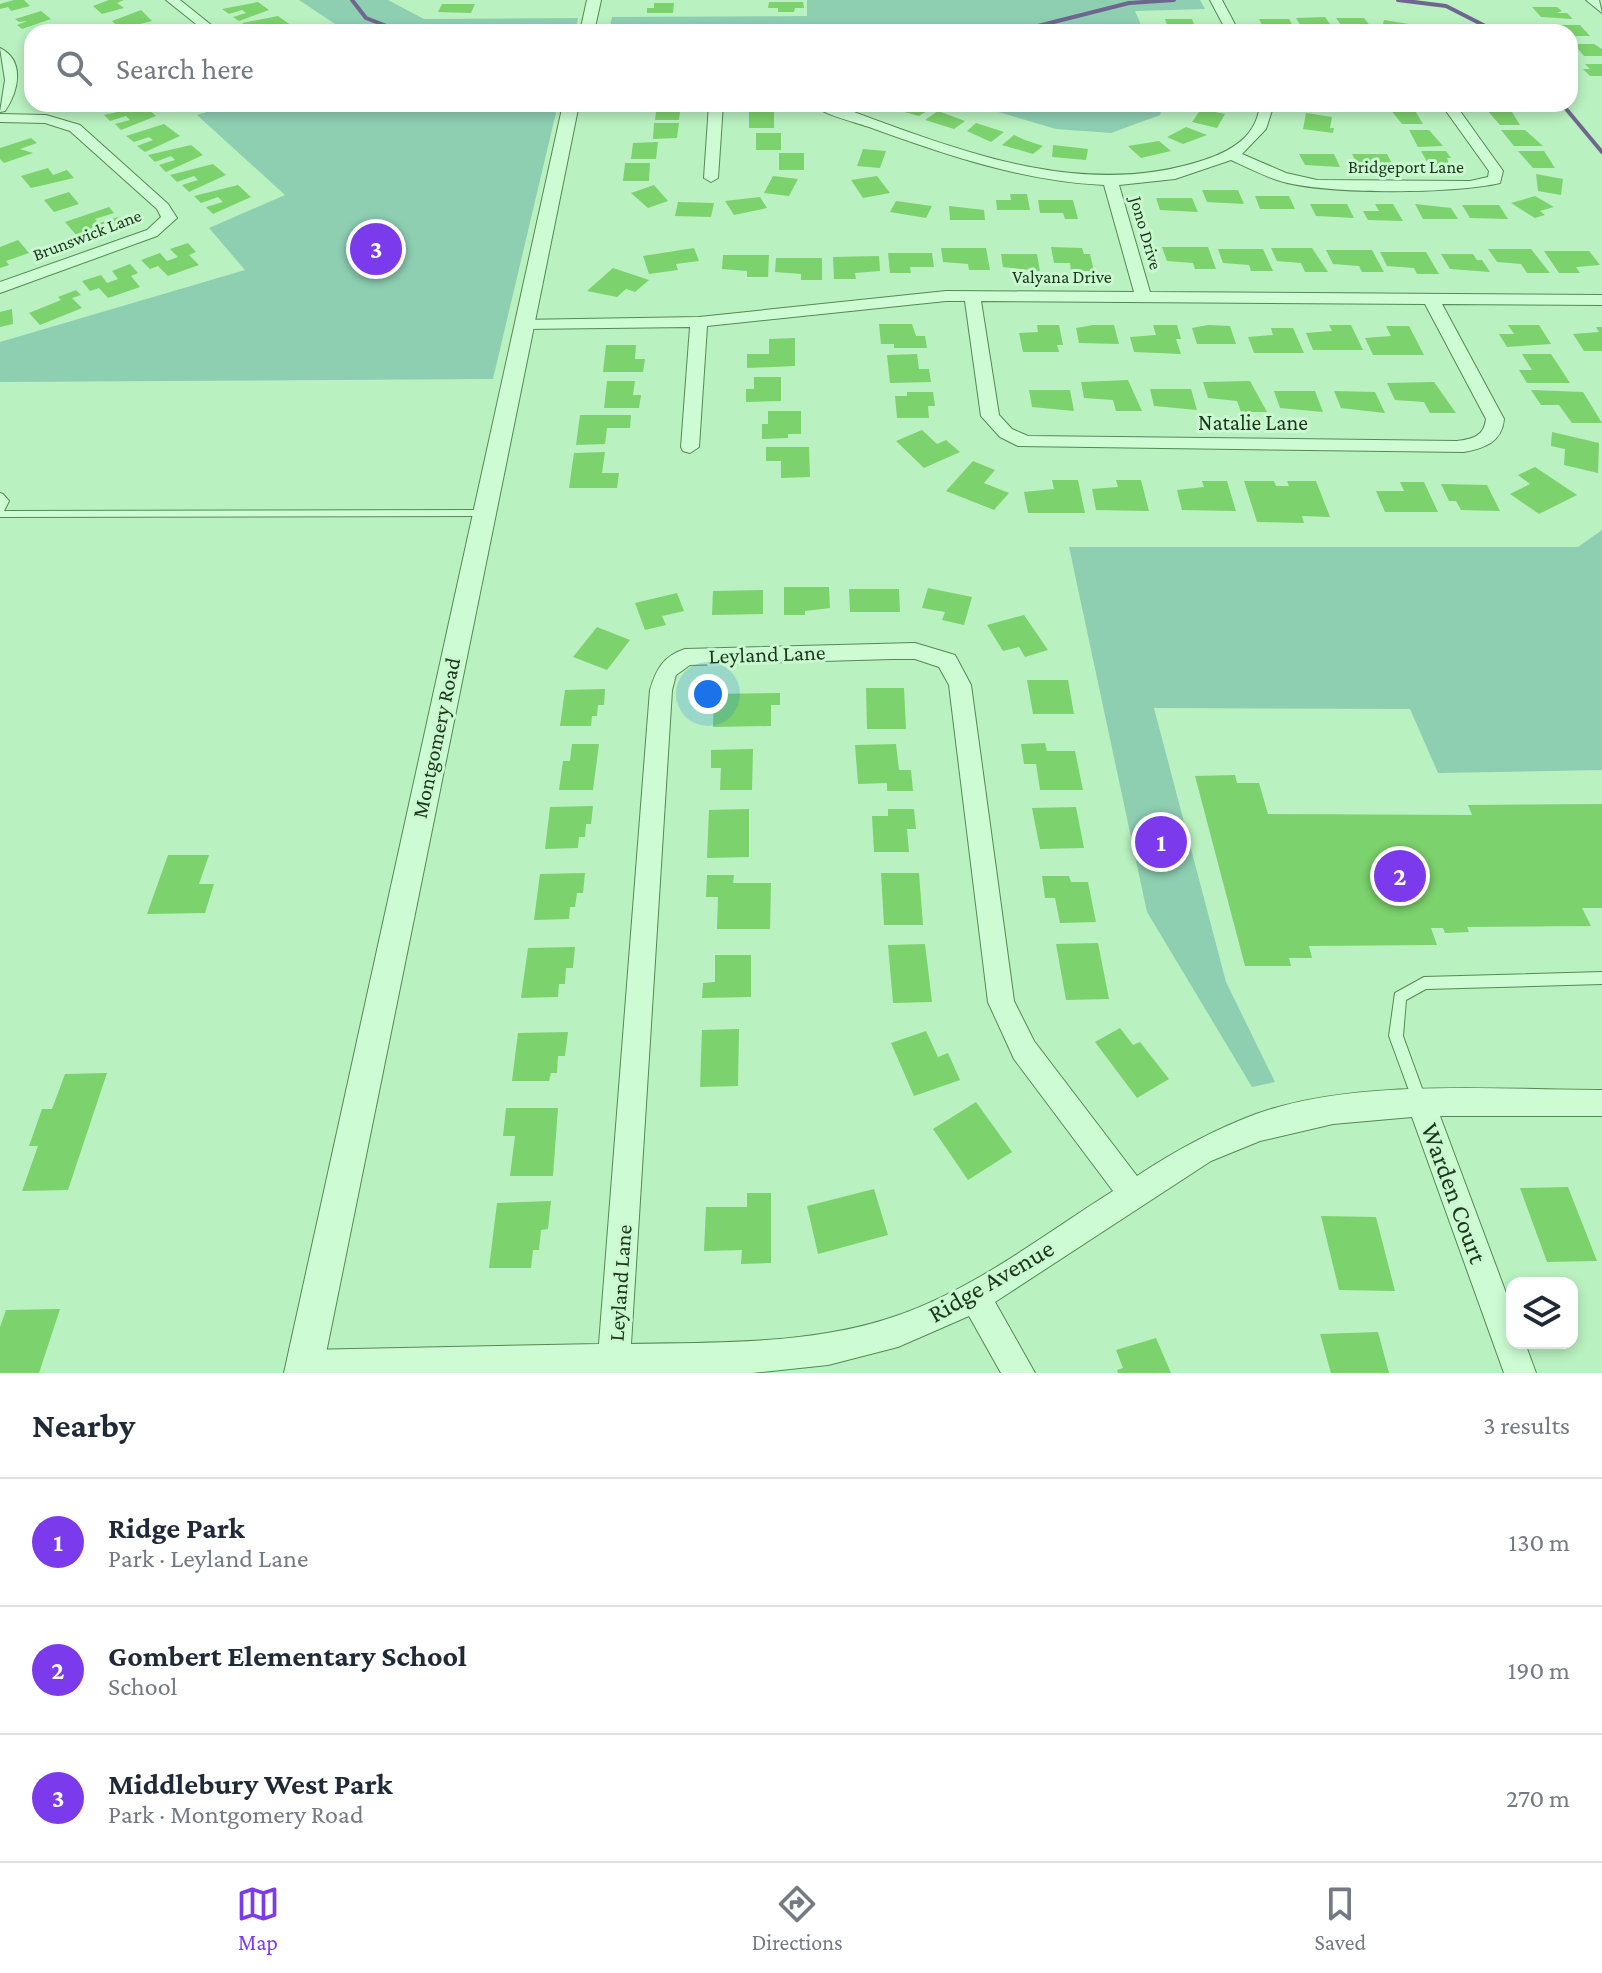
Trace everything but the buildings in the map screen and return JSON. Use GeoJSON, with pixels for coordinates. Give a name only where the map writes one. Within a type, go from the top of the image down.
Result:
{"type":"FeatureCollection","features":[{"type":"Feature","properties":{"kind":"street"},"geometry":{"type":"LineString","coordinates":[[172,0],[204,24]]}},
{"type":"Feature","properties":{"kind":"street"},"geometry":{"type":"LineString","coordinates":[[589,24],[594,0]]}},
{"type":"Feature","properties":{"kind":"street"},"geometry":{"type":"LineString","coordinates":[[1216,0],[1229,24]]}},
{"type":"Feature","properties":{"kind":"street"},"geometry":{"type":"LineString","coordinates":[[1592,0],[1602,9]]}},
{"type":"Feature","properties":{"kind":"street"},"geometry":{"type":"LineString","coordinates":[[0,52],[12,71],[12,84],[0,108]]}},
{"type":"Feature","properties":{"kind":"street","name":"Montgomery Road"},"geometry":{"type":"LineString","coordinates":[[304,1370],[569,112]]}},
{"type":"Feature","properties":{"kind":"street"},"geometry":{"type":"LineString","coordinates":[[711,178],[715,112]]}},
{"type":"Feature","properties":{"kind":"street"},"geometry":{"type":"LineString","coordinates":[[843,112],[1003,166],[1057,177],[1110,181],[1183,172],[1231,155],[1246,145],[1263,126],[1266,112]]}},
{"type":"Feature","properties":{"kind":"street","name":"Bridgeport Lane"},"geometry":{"type":"LineString","coordinates":[[1231,155],[1282,177],[1317,184],[1470,185],[1495,180],[1496,171],[1454,112]]}},
{"type":"Feature","properties":{"kind":"street","name":"Brunswick Lane"},"geometry":{"type":"LineString","coordinates":[[0,118],[46,119],[75,128],[163,207],[169,218],[152,233],[0,288]]}},
{"type":"Feature","properties":{"kind":"street","name":"Jono Drive"},"geometry":{"type":"LineString","coordinates":[[1110,181],[1143,297]]}},
{"type":"Feature","properties":{"kind":"street","name":"Valyana Drive"},"geometry":{"type":"LineString","coordinates":[[524,324],[699,322],[972,296],[1602,300]]}},
{"type":"Feature","properties":{"kind":"street","name":"Natalie Lane"},"geometry":{"type":"LineString","coordinates":[[972,296],[990,416],[1006,433],[1025,442],[1441,447],[1481,443],[1489,437],[1495,419],[1431,299]]}},
{"type":"Feature","properties":{"kind":"street"},"geometry":{"type":"LineString","coordinates":[[690,447],[699,322]]}},
{"type":"Feature","properties":{"kind":"street","name":"Leyland Lane"},"geometry":{"type":"LineString","coordinates":[[614,1366],[661,690],[666,671],[685,657],[915,651],[947,661],[956,672],[960,685],[1001,1002],[1024,1050],[1132,1193]]}},
{"type":"Feature","properties":{"kind":"street","name":"Ridge Avenue"},"geometry":{"type":"LineString","coordinates":[[304,1370],[614,1366],[828,1349],[898,1331],[975,1297],[1201,1151],[1259,1127],[1333,1110],[1421,1103],[1602,1103]]}},
{"type":"Feature","properties":{"kind":"street","name":"Warden Court"},"geometry":{"type":"LineString","coordinates":[[1421,1103],[1520,1373]]}},
{"type":"Feature","properties":{"kind":"street"},"geometry":{"type":"LineString","coordinates":[[975,1297],[1019,1373]]}},
{"type":"Feature","properties":{"kind":"lane"},"geometry":{"type":"LineString","coordinates":[[0,496],[4,501],[0,512],[484,513]]}},
{"type":"Feature","properties":{"kind":"lane"},"geometry":{"type":"LineString","coordinates":[[1421,1103],[1396,1036],[1400,997],[1424,983],[1602,978]]}},
{"type":"Feature","properties":{"kind":"green space"},"geometry":{"type":"Polygon","coordinates":[[[299,0],[388,0],[424,19],[578,18],[577,24],[335,24],[299,0]]]}},
{"type":"Feature","properties":{"kind":"green space"},"geometry":{"type":"Polygon","coordinates":[[[807,0],[1200,0],[1205,9],[1135,11],[1141,24],[611,24],[612,17],[807,16],[807,0]]]}},
{"type":"Feature","properties":{"kind":"green space"},"geometry":{"type":"Polygon","coordinates":[[[207,112],[556,112],[493,379],[0,382],[0,342],[245,270],[209,228],[285,195],[197,115],[207,112]]]}},
{"type":"Feature","properties":{"kind":"green space"},"geometry":{"type":"Polygon","coordinates":[[[998,112],[1161,112],[1160,115],[1111,133],[1056,129],[998,112]]]}},
{"type":"Feature","properties":{"kind":"green space"},"geometry":{"type":"Polygon","coordinates":[[[1602,530],[1602,770],[1438,773],[1410,709],[1154,708],[1226,982],[1275,1082],[1252,1087],[1147,912],[1069,547],[1578,547],[1602,530]]]}},
{"type":"Feature","properties":{"kind":"waterway"},"geometry":{"type":"LineString","coordinates":[[352,0],[366,18],[381,24]]}},
{"type":"Feature","properties":{"kind":"waterway"},"geometry":{"type":"LineString","coordinates":[[1046,24],[1129,3],[1174,0]]}},
{"type":"Feature","properties":{"kind":"waterway"},"geometry":{"type":"LineString","coordinates":[[1398,0],[1446,6],[1481,24]]}},
{"type":"Feature","properties":{"kind":"waterway"},"geometry":{"type":"LineString","coordinates":[[1569,112],[1602,152]]}},
{"type":"Feature","properties":{"kind":"place","name":"Middlebury West Park"},"geometry":{"type":"Point","coordinates":[376,249]}},
{"type":"Feature","properties":{"kind":"place","name":"Ridge Park"},"geometry":{"type":"Point","coordinates":[1161,842]}},
{"type":"Feature","properties":{"kind":"place","name":"Gombert Elementary School"},"geometry":{"type":"Point","coordinates":[1400,876]}}]}
